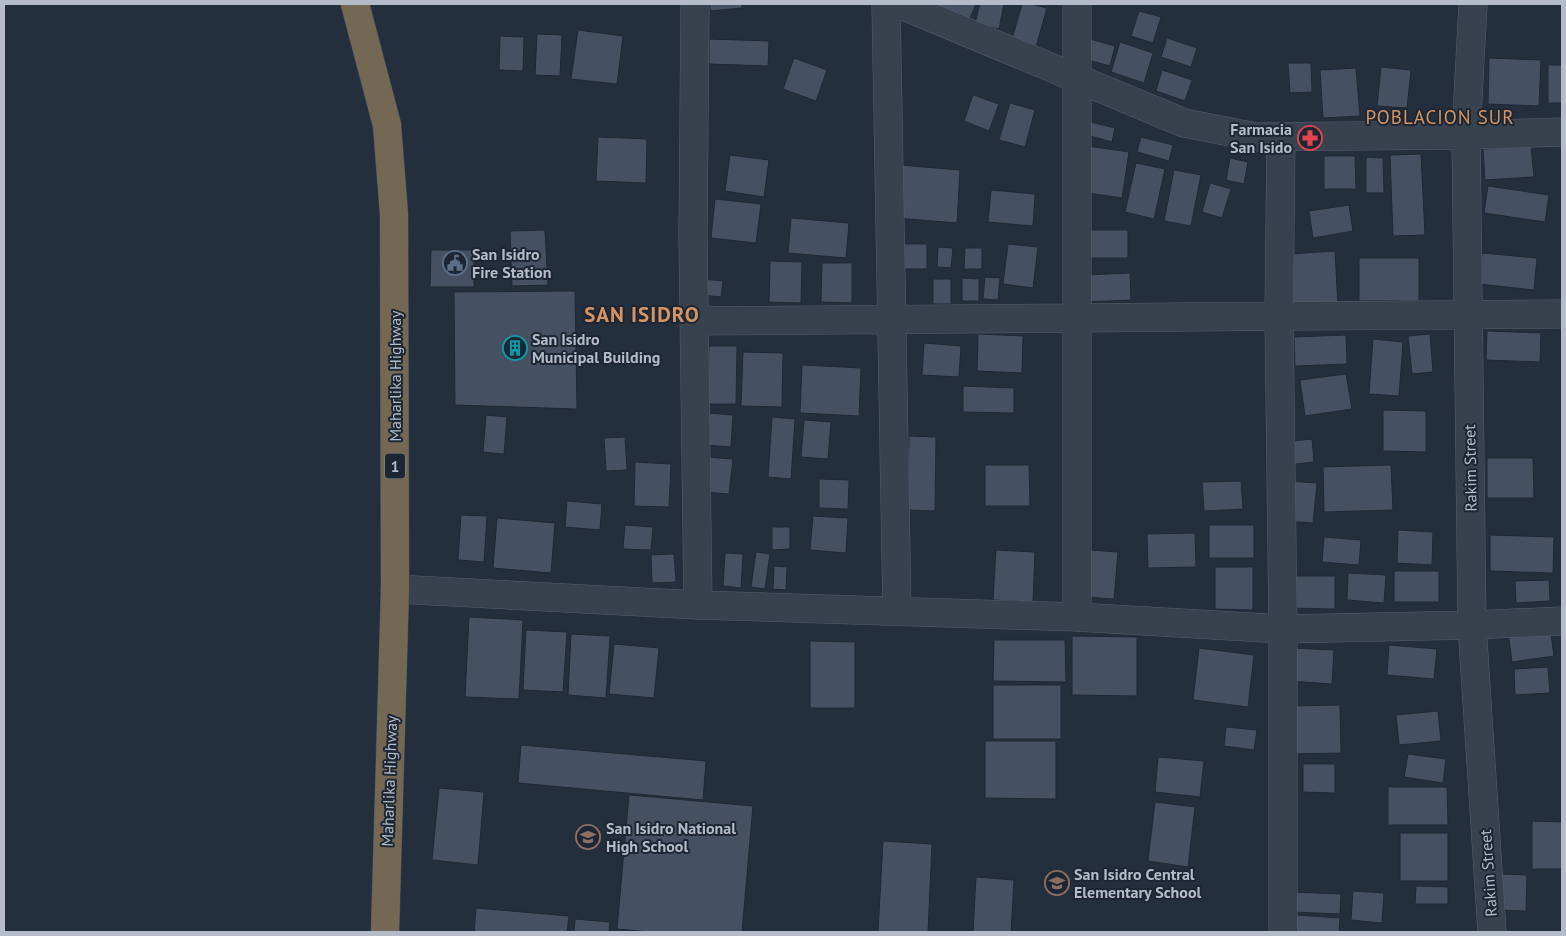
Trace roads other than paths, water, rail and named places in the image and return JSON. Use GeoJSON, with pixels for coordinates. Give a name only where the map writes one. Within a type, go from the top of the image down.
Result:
{"type":"FeatureCollection","features":[{"type":"Feature","properties":{"kind":"highway","name":"Maharlika Highway"},"geometry":{"type":"LineString","coordinates":[[355,4],[387,125],[394,214],[395,589],[384,932]]}},
{"type":"Feature","properties":{"kind":"street"},"geometry":{"type":"LineString","coordinates":[[695,4],[693,227],[698,605]]}},
{"type":"Feature","properties":{"kind":"street"},"geometry":{"type":"LineString","coordinates":[[886,4],[897,611]]}},
{"type":"Feature","properties":{"kind":"street"},"geometry":{"type":"LineString","coordinates":[[899,4],[1184,123],[1256,137],[1562,132]]}},
{"type":"Feature","properties":{"kind":"street"},"geometry":{"type":"LineString","coordinates":[[1077,4],[1077,617]]}},
{"type":"Feature","properties":{"kind":"street","name":"Rakim Street"},"geometry":{"type":"LineString","coordinates":[[1473,4],[1466,135],[1472,626],[1492,932]]}},
{"type":"Feature","properties":{"kind":"street"},"geometry":{"type":"LineString","coordinates":[[1281,137],[1279,316],[1283,629],[1283,932]]}},
{"type":"Feature","properties":{"kind":"street"},"geometry":{"type":"LineString","coordinates":[[694,321],[1562,314]]}},
{"type":"Feature","properties":{"kind":"street"},"geometry":{"type":"LineString","coordinates":[[395,589],[698,605],[1077,617],[1283,629],[1472,626],[1562,621]]}},
{"type":"Feature","properties":{"kind":"place","name":"Farmacia San Isido"},"geometry":{"type":"Point","coordinates":[1310,138]}},
{"type":"Feature","properties":{"kind":"place","name":"San Isidro Fire Station"},"geometry":{"type":"Point","coordinates":[455,263]}},
{"type":"Feature","properties":{"kind":"place","name":"San Isidro Municipal Building"},"geometry":{"type":"Point","coordinates":[515,348]}},
{"type":"Feature","properties":{"kind":"place","name":"San Isidro National High School"},"geometry":{"type":"Point","coordinates":[588,837]}},
{"type":"Feature","properties":{"kind":"place","name":"San Isidro Central Elementary School"},"geometry":{"type":"Point","coordinates":[1057,883]}},
{"type":"Feature","properties":{"kind":"district","name":"POBLACION SUR"},"geometry":{"type":"Point","coordinates":[1440,117]}},
{"type":"Feature","properties":{"kind":"district","name":"SAN ISIDRO"},"geometry":{"type":"Point","coordinates":[642,314]}}]}
